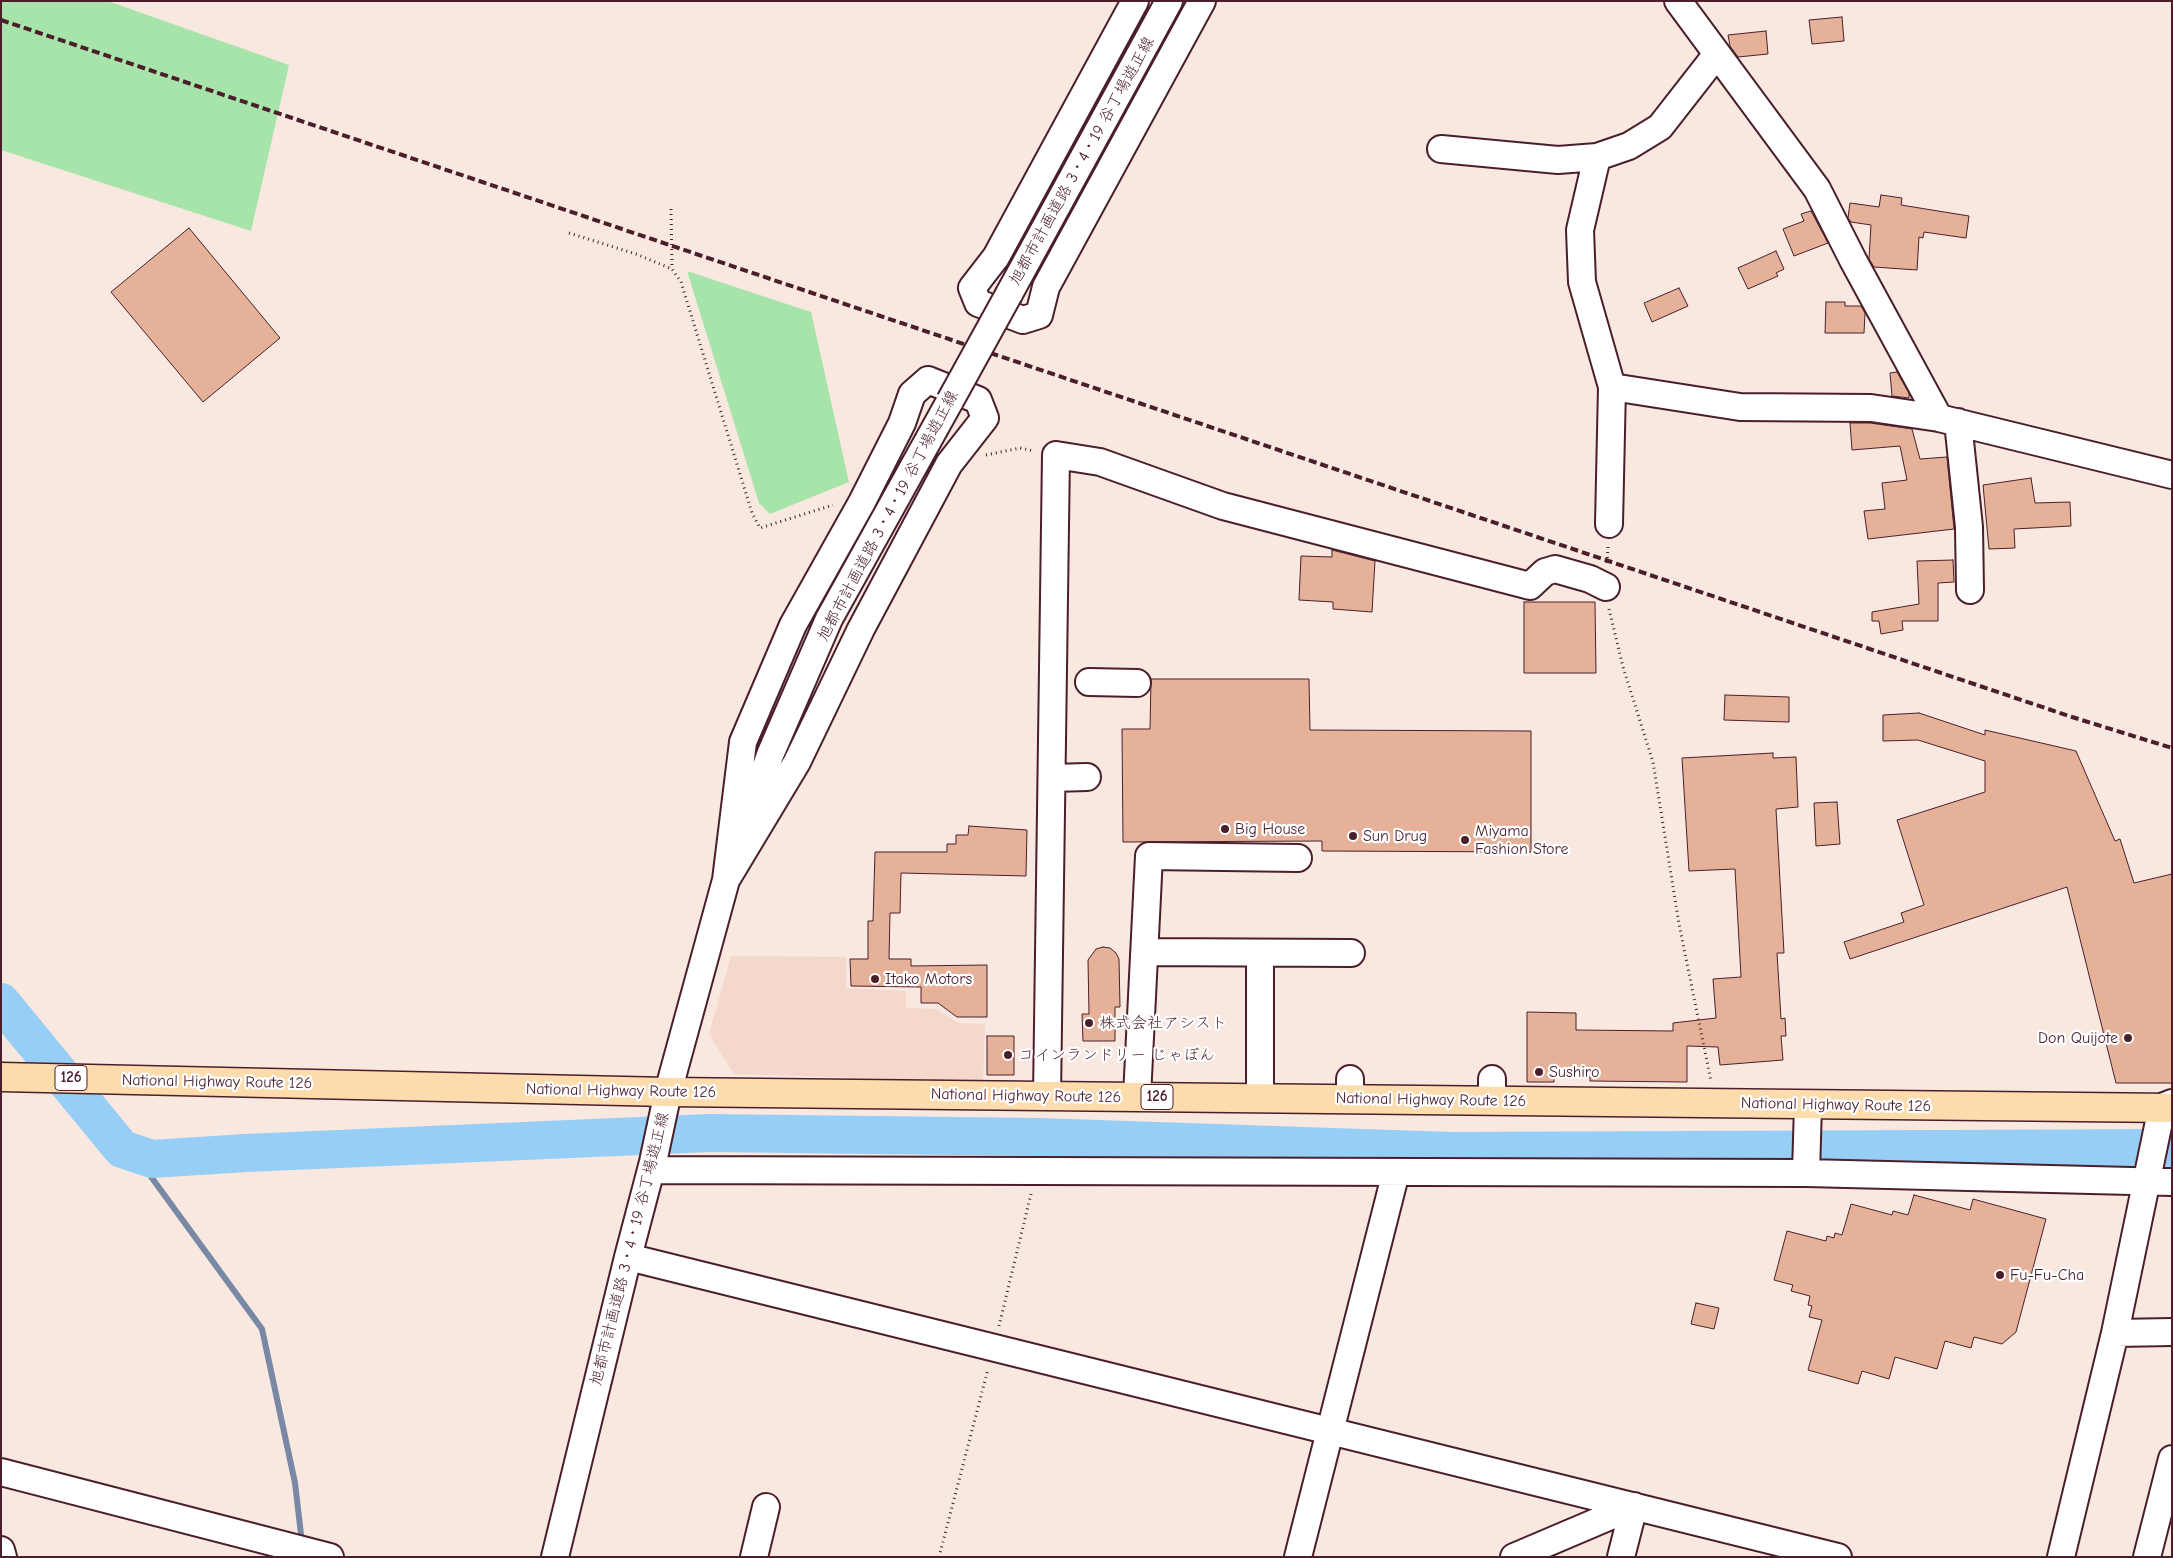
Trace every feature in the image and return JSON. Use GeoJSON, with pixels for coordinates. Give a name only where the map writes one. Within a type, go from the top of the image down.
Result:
{"type":"FeatureCollection","features":[{"type":"Feature","properties":{"kind":"highway","name":"National Highway Route 126"},"geometry":{"type":"LineString","coordinates":[[1,1077],[668,1092],[1138,1097],[1260,1098],[1350,1089],[1492,1090],[1716,1103],[2165,1112]]}},
{"type":"Feature","properties":{"kind":"street"},"geometry":{"type":"LineString","coordinates":[[1135,1],[996,257],[972,288],[978,303],[1023,320],[1039,316],[1046,287],[1202,1]]}},
{"type":"Feature","properties":{"kind":"street","name":"旭都市計画道路 3・4・19 谷丁場遊正線"},"geometry":{"type":"LineString","coordinates":[[555,1557],[652,1166],[668,1092],[726,880],[770,755],[829,619],[1170,1]]}},
{"type":"Feature","properties":{"kind":"street"},"geometry":{"type":"LineString","coordinates":[[1678,1],[1817,189],[1853,260],[1949,420],[1969,527],[1970,590]]}},
{"type":"Feature","properties":{"kind":"street"},"geometry":{"type":"LineString","coordinates":[[1442,149],[1558,160],[1597,157],[1629,146],[1660,127],[1717,54]]}},
{"type":"Feature","properties":{"kind":"street"},"geometry":{"type":"LineString","coordinates":[[1597,157],[1580,230],[1582,282],[1612,386],[1609,524]]}},
{"type":"Feature","properties":{"kind":"street"},"geometry":{"type":"LineString","coordinates":[[928,380],[978,400],[985,418],[949,464],[861,629],[797,762],[726,880],[742,742],[793,625],[862,502],[902,423],[912,394],[928,380]]}},
{"type":"Feature","properties":{"kind":"street"},"geometry":{"type":"LineString","coordinates":[[1612,386],[1740,407],[1871,408],[1949,420],[2172,475]]}},
{"type":"Feature","properties":{"kind":"street"},"geometry":{"type":"LineString","coordinates":[[1047,1096],[1056,455],[1100,462],[1223,506],[1530,586],[1545,572],[1555,569],[1590,579],[1606,587]]}},
{"type":"Feature","properties":{"kind":"street"},"geometry":{"type":"LineString","coordinates":[[1088,682],[1137,683]]}},
{"type":"Feature","properties":{"kind":"street"},"geometry":{"type":"LineString","coordinates":[[1052,778],[1088,777]]}},
{"type":"Feature","properties":{"kind":"street"},"geometry":{"type":"LineString","coordinates":[[1138,1097],[1149,856],[1298,858]]}},
{"type":"Feature","properties":{"kind":"street"},"geometry":{"type":"LineString","coordinates":[[1144,952],[1351,953]]}},
{"type":"Feature","properties":{"kind":"street"},"geometry":{"type":"LineString","coordinates":[[1260,953],[1260,1098]]}},
{"type":"Feature","properties":{"kind":"street"},"geometry":{"type":"LineString","coordinates":[[1806,1174],[1808,1105]]}},
{"type":"Feature","properties":{"kind":"street"},"geometry":{"type":"LineString","coordinates":[[2061,1557],[2115,1333],[2146,1182],[2165,1112]]}},
{"type":"Feature","properties":{"kind":"street"},"geometry":{"type":"LineString","coordinates":[[652,1166],[1037,1171],[1806,1174],[2172,1182]]}},
{"type":"Feature","properties":{"kind":"street"},"geometry":{"type":"LineString","coordinates":[[1298,1557],[1396,1172]]}},
{"type":"Feature","properties":{"kind":"street"},"geometry":{"type":"LineString","coordinates":[[628,1257],[1838,1557]]}},
{"type":"Feature","properties":{"kind":"street"},"geometry":{"type":"LineString","coordinates":[[2115,1333],[2172,1332]]}},
{"type":"Feature","properties":{"kind":"street"},"geometry":{"type":"LineString","coordinates":[[2147,1557],[2172,1459]]}},
{"type":"Feature","properties":{"kind":"street"},"geometry":{"type":"LineString","coordinates":[[1,1472],[330,1557]]}},
{"type":"Feature","properties":{"kind":"street"},"geometry":{"type":"LineString","coordinates":[[1514,1557],[1634,1506]]}},
{"type":"Feature","properties":{"kind":"street"},"geometry":{"type":"LineString","coordinates":[[1621,1557],[1634,1506]]}},
{"type":"Feature","properties":{"kind":"street"},"geometry":{"type":"LineString","coordinates":[[754,1557],[766,1507]]}},
{"type":"Feature","properties":{"kind":"street"},"geometry":{"type":"LineString","coordinates":[[1,1550],[3,1557]]}},
{"type":"Feature","properties":{"kind":"path"},"geometry":{"type":"LineString","coordinates":[[671,209],[672,269]]}},
{"type":"Feature","properties":{"kind":"path"},"geometry":{"type":"LineString","coordinates":[[569,233],[636,254],[672,269],[681,282],[752,512],[760,528],[835,504]]}},
{"type":"Feature","properties":{"kind":"path"},"geometry":{"type":"LineString","coordinates":[[985,455],[1020,448],[1056,455]]}},
{"type":"Feature","properties":{"kind":"path"},"geometry":{"type":"LineString","coordinates":[[1609,524],[1606,587],[1609,609],[1623,668],[1653,762],[1678,924],[1716,1103]]}},
{"type":"Feature","properties":{"kind":"path"},"geometry":{"type":"LineString","coordinates":[[939,1557],[1037,1171]]}},
{"type":"Feature","properties":{"kind":"shaded area"},"geometry":{"type":"Polygon","coordinates":[[[731,956],[846,957],[846,988],[906,991],[906,1008],[936,1009],[959,1023],[985,1024],[983,1082],[734,1074],[709,1034],[731,956]]]}},
{"type":"Feature","properties":{"kind":"green space"},"geometry":{"type":"Polygon","coordinates":[[[1,1],[108,1],[289,65],[251,231],[1,150],[1,1]]]}},
{"type":"Feature","properties":{"kind":"green space"},"geometry":{"type":"Polygon","coordinates":[[[687,271],[811,312],[849,482],[770,514],[759,503],[687,271]]]}},
{"type":"Feature","properties":{"kind":"building"},"geometry":{"type":"Polygon","coordinates":[[[1842,17],[1844,41],[1812,44],[1809,20],[1842,17]]]}},
{"type":"Feature","properties":{"kind":"building"},"geometry":{"type":"Polygon","coordinates":[[[1766,31],[1768,54],[1738,57],[1730,46],[1728,35],[1766,31]]]}},
{"type":"Feature","properties":{"kind":"building"},"geometry":{"type":"Polygon","coordinates":[[[1881,195],[1902,198],[1901,205],[1969,216],[1966,238],[1924,232],[1923,238],[1919,237],[1917,270],[1874,267],[1869,259],[1871,225],[1851,222],[1848,218],[1850,203],[1879,207],[1881,195]]]}},
{"type":"Feature","properties":{"kind":"building"},"geometry":{"type":"Polygon","coordinates":[[[1811,211],[1828,243],[1794,256],[1783,229],[1804,221],[1801,214],[1811,211]]]}},
{"type":"Feature","properties":{"kind":"building"},"geometry":{"type":"Polygon","coordinates":[[[189,228],[280,338],[203,402],[111,292],[189,228]]]}},
{"type":"Feature","properties":{"kind":"building"},"geometry":{"type":"Polygon","coordinates":[[[1776,251],[1784,269],[1776,273],[1778,276],[1748,289],[1738,268],[1776,251]]]}},
{"type":"Feature","properties":{"kind":"building"},"geometry":{"type":"Polygon","coordinates":[[[1679,288],[1688,306],[1652,322],[1644,303],[1679,288]]]}},
{"type":"Feature","properties":{"kind":"building"},"geometry":{"type":"Polygon","coordinates":[[[1826,302],[1845,302],[1845,306],[1861,306],[1865,313],[1864,333],[1825,333],[1826,302]]]}},
{"type":"Feature","properties":{"kind":"building"},"geometry":{"type":"Polygon","coordinates":[[[1897,372],[1909,393],[1909,398],[1892,396],[1890,373],[1897,372]]]}},
{"type":"Feature","properties":{"kind":"building"},"geometry":{"type":"Polygon","coordinates":[[[1850,423],[1870,423],[1912,429],[1920,459],[1947,457],[1954,529],[1868,539],[1864,511],[1885,509],[1882,483],[1907,480],[1900,446],[1852,450],[1850,423]]]}},
{"type":"Feature","properties":{"kind":"building"},"geometry":{"type":"Polygon","coordinates":[[[2031,478],[2035,503],[2070,502],[2071,526],[2014,529],[2015,548],[1989,549],[1983,485],[2031,478]]]}},
{"type":"Feature","properties":{"kind":"building"},"geometry":{"type":"Polygon","coordinates":[[[1332,550],[1375,561],[1372,612],[1333,609],[1333,602],[1299,600],[1301,556],[1332,557],[1332,550]]]}},
{"type":"Feature","properties":{"kind":"building"},"geometry":{"type":"Polygon","coordinates":[[[1953,560],[1954,582],[1938,583],[1938,621],[1902,621],[1903,630],[1881,634],[1879,621],[1872,621],[1872,612],[1919,604],[1917,561],[1953,560]]]}},
{"type":"Feature","properties":{"kind":"building"},"geometry":{"type":"Polygon","coordinates":[[[1524,602],[1595,602],[1596,673],[1524,673],[1524,602]]]}},
{"type":"Feature","properties":{"kind":"building"},"geometry":{"type":"Polygon","coordinates":[[[1151,679],[1309,679],[1310,730],[1531,731],[1531,852],[1322,851],[1322,841],[1123,842],[1122,729],[1150,729],[1151,679]]]}},
{"type":"Feature","properties":{"kind":"building"},"geometry":{"type":"Polygon","coordinates":[[[1725,695],[1789,697],[1789,722],[1724,720],[1725,695]]]}},
{"type":"Feature","properties":{"kind":"building"},"geometry":{"type":"Polygon","coordinates":[[[1919,713],[1985,735],[1985,730],[2076,751],[2115,841],[2120,839],[2134,883],[2172,874],[2172,1083],[2116,1083],[2067,887],[1850,959],[1844,942],[1904,922],[1901,913],[1924,905],[1897,820],[1985,792],[1985,761],[1918,740],[1883,741],[1883,715],[1919,713]]]}},
{"type":"Feature","properties":{"kind":"building"},"geometry":{"type":"Polygon","coordinates":[[[1773,753],[1773,758],[1796,757],[1798,807],[1776,809],[1784,953],[1777,953],[1781,1019],[1785,1018],[1786,1036],[1781,1036],[1783,1060],[1720,1065],[1718,1047],[1687,1046],[1687,1082],[1590,1081],[1590,1077],[1554,1077],[1554,1082],[1527,1082],[1527,1012],[1576,1013],[1576,1030],[1673,1031],[1673,1023],[1716,1018],[1713,979],[1741,977],[1735,869],[1689,871],[1682,758],[1773,753]]]}},
{"type":"Feature","properties":{"kind":"building"},"geometry":{"type":"Polygon","coordinates":[[[1837,802],[1840,844],[1816,846],[1814,803],[1837,802]]]}},
{"type":"Feature","properties":{"kind":"building"},"geometry":{"type":"Polygon","coordinates":[[[969,826],[1027,830],[1026,876],[901,873],[900,913],[890,913],[889,959],[911,959],[911,966],[987,965],[987,1017],[957,1017],[938,1003],[921,1003],[921,987],[851,986],[850,959],[868,959],[868,921],[873,921],[875,852],[947,852],[947,844],[956,844],[956,835],[968,835],[969,826]]]}},
{"type":"Feature","properties":{"kind":"building"},"geometry":{"type":"Polygon","coordinates":[[[1110,948],[1119,959],[1120,1007],[1115,1007],[1115,1041],[1083,1041],[1082,1014],[1089,1014],[1088,960],[1096,949],[1110,948]]]}},
{"type":"Feature","properties":{"kind":"building"},"geometry":{"type":"Polygon","coordinates":[[[987,1036],[1014,1036],[1014,1075],[987,1075],[987,1036]]]}},
{"type":"Feature","properties":{"kind":"building"},"geometry":{"type":"Polygon","coordinates":[[[1914,1195],[1970,1210],[1973,1199],[2046,1219],[2016,1332],[2002,1344],[1974,1337],[1971,1348],[1945,1341],[1937,1369],[1895,1357],[1889,1379],[1862,1371],[1858,1384],[1808,1370],[1822,1320],[1809,1317],[1812,1306],[1808,1305],[1810,1296],[1791,1291],[1793,1285],[1774,1280],[1787,1231],[1826,1241],[1827,1236],[1834,1238],[1835,1233],[1842,1235],[1851,1204],[1892,1215],[1893,1211],[1908,1215],[1914,1195]]]}},
{"type":"Feature","properties":{"kind":"building"},"geometry":{"type":"Polygon","coordinates":[[[1696,1303],[1719,1308],[1714,1329],[1691,1324],[1696,1303]]]}},
{"type":"Feature","properties":{"kind":"waterway"},"geometry":{"type":"LineString","coordinates":[[1,1002],[122,1149],[152,1159],[246,1153],[709,1133],[1039,1137],[1451,1151],[2172,1148]]}},
{"type":"Feature","properties":{"kind":"waterway"},"geometry":{"type":"LineString","coordinates":[[133,1152],[262,1329],[295,1483],[302,1543]]}},
{"type":"Feature","properties":{"kind":"railway"},"geometry":{"type":"LineString","coordinates":[[1,20],[2072,717],[2172,748]]}},
{"type":"Feature","properties":{"kind":"place","name":"Big House"},"geometry":{"type":"Point","coordinates":[1225,829]}},
{"type":"Feature","properties":{"kind":"place","name":"Sun Drug"},"geometry":{"type":"Point","coordinates":[1353,836]}},
{"type":"Feature","properties":{"kind":"place","name":"Miyama Fashion Store"},"geometry":{"type":"Point","coordinates":[1465,840]}},
{"type":"Feature","properties":{"kind":"place","name":"Itako Motors"},"geometry":{"type":"Point","coordinates":[875,979]}},
{"type":"Feature","properties":{"kind":"place","name":"株式会社アシスト"},"geometry":{"type":"Point","coordinates":[1089,1023]}},
{"type":"Feature","properties":{"kind":"place","name":"Don Quijote"},"geometry":{"type":"Point","coordinates":[2128,1038]}},
{"type":"Feature","properties":{"kind":"place","name":"コインランドリー じゃぼん"},"geometry":{"type":"Point","coordinates":[1008,1055]}},
{"type":"Feature","properties":{"kind":"place","name":"Sushiro"},"geometry":{"type":"Point","coordinates":[1539,1072]}},
{"type":"Feature","properties":{"kind":"place","name":"Fu-Fu-Cha"},"geometry":{"type":"Point","coordinates":[2000,1275]}}]}
